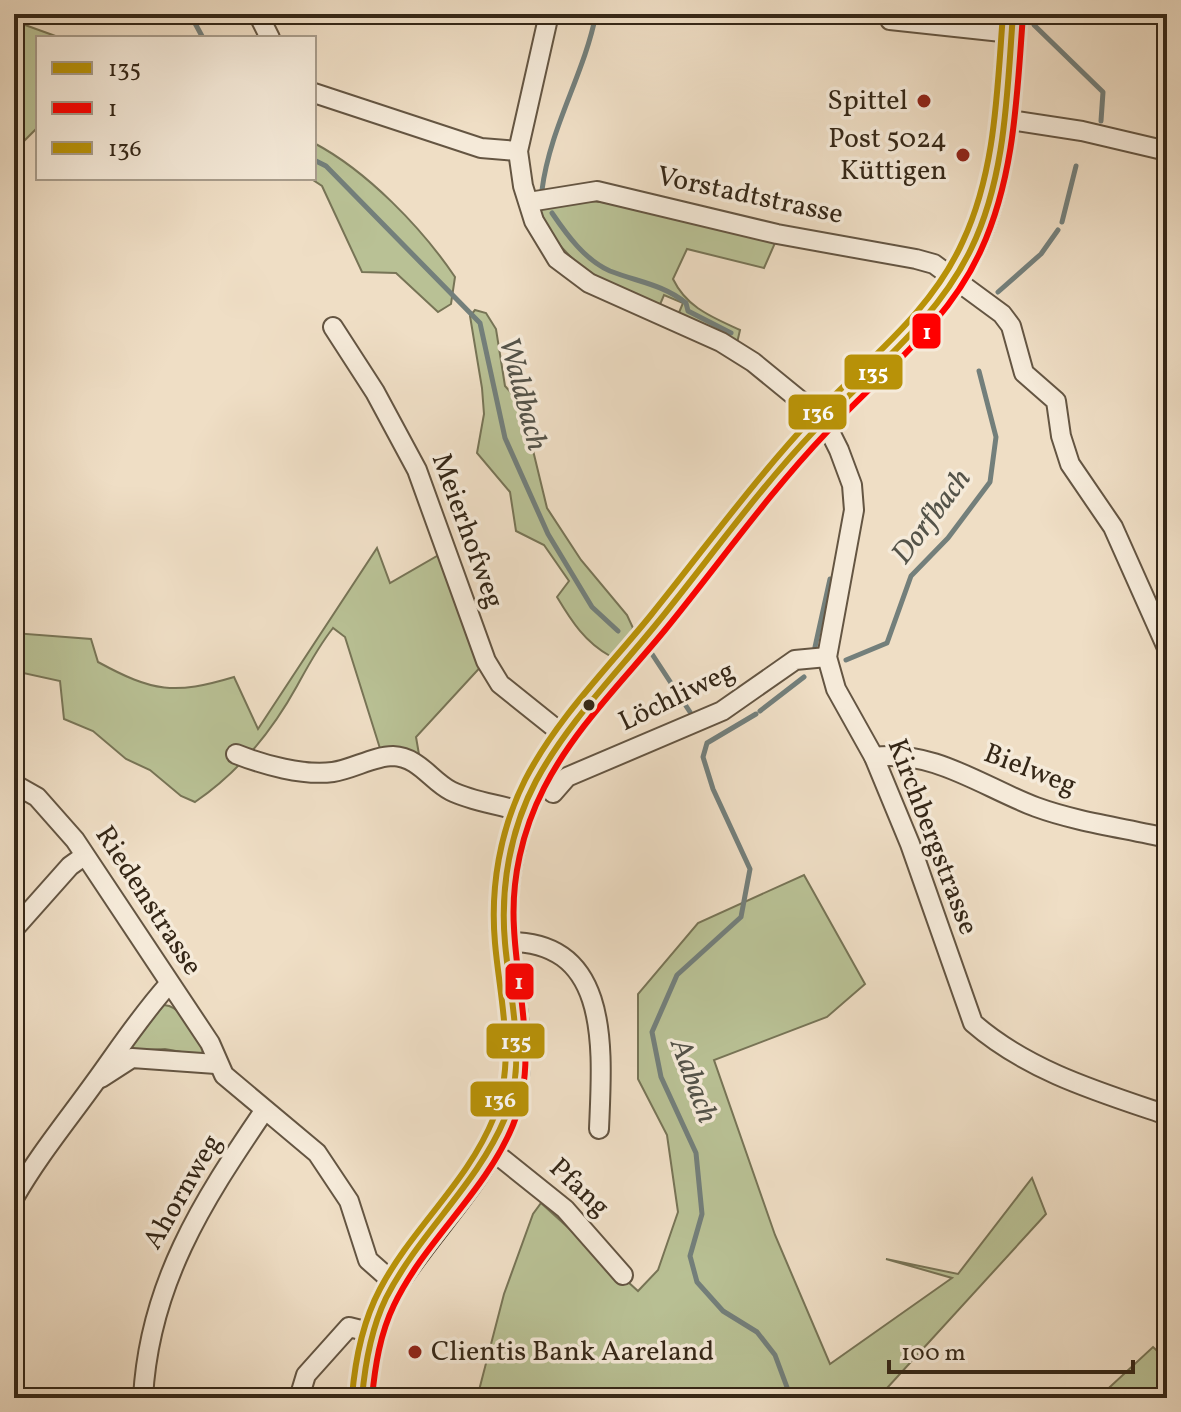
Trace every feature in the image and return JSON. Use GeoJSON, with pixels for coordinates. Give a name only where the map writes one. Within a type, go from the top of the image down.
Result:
{"type":"FeatureCollection","features":[{"type":"Feature","properties":{"kind":"street"},"geometry":{"type":"LineString","coordinates":[[258,14],[269,36]]}},
{"type":"Feature","properties":{"kind":"street"},"geometry":{"type":"LineString","coordinates":[[549,14],[518,151],[534,221],[557,259],[589,283],[721,342],[766,371],[824,420]]}},
{"type":"Feature","properties":{"kind":"street"},"geometry":{"type":"LineString","coordinates":[[362,1398],[373,1333],[394,1283],[457,1201],[490,1149],[508,1110],[514,1084],[516,1035],[504,942],[510,862],[522,812],[537,779],[565,736],[824,420],[926,319],[954,279],[986,211],[998,165],[1012,23],[890,20],[891,14]]}},
{"type":"Feature","properties":{"kind":"street"},"geometry":{"type":"LineString","coordinates":[[316,94],[481,148],[518,151]]}},
{"type":"Feature","properties":{"kind":"street"},"geometry":{"type":"LineString","coordinates":[[1003,119],[1082,131],[1167,151]]}},
{"type":"Feature","properties":{"kind":"street","name":"Vorstadtstrasse"},"geometry":{"type":"LineString","coordinates":[[529,202],[597,191],[777,234],[934,264],[1002,314],[1011,326],[1024,373],[1056,401],[1061,436],[1070,464],[1113,527],[1167,648]]}},
{"type":"Feature","properties":{"kind":"street","name":"Meierhofweg"},"geometry":{"type":"LineString","coordinates":[[333,327],[375,392],[417,470],[486,661],[500,684],[565,736]]}},
{"type":"Feature","properties":{"kind":"street","name":"Kirchbergstrasse"},"geometry":{"type":"LineString","coordinates":[[824,420],[852,485],[854,510],[827,657],[836,689],[874,757],[910,844],[973,1023],[993,1040],[1056,1076],[1167,1115]]}},
{"type":"Feature","properties":{"kind":"street","name":"Löchliweg"},"geometry":{"type":"LineString","coordinates":[[553,793],[567,777],[722,711],[795,660],[827,657]]}},
{"type":"Feature","properties":{"kind":"street"},"geometry":{"type":"LineString","coordinates":[[236,754],[257,762],[311,772],[333,772],[391,756],[403,758],[421,766],[449,790],[522,812]]}},
{"type":"Feature","properties":{"kind":"street","name":"Bielweg"},"geometry":{"type":"LineString","coordinates":[[874,757],[892,754],[940,764],[1037,807],[1167,838]]}},
{"type":"Feature","properties":{"kind":"street","name":"Riedenstrasse"},"geometry":{"type":"LineString","coordinates":[[14,784],[37,797],[62,823],[210,1043],[216,1064]]}},
{"type":"Feature","properties":{"kind":"street"},"geometry":{"type":"LineString","coordinates":[[14,929],[70,866],[84,856]]}},
{"type":"Feature","properties":{"kind":"street"},"geometry":{"type":"LineString","coordinates":[[504,942],[548,946],[571,964],[591,991],[597,1020],[601,1082],[599,1129]]}},
{"type":"Feature","properties":{"kind":"street"},"geometry":{"type":"LineString","coordinates":[[14,1198],[43,1149],[95,1082],[132,1027],[169,984]]}},
{"type":"Feature","properties":{"kind":"street"},"geometry":{"type":"LineString","coordinates":[[95,1082],[132,1058],[216,1064],[264,1111],[298,1134],[328,1167],[349,1201],[368,1260],[394,1283]]}},
{"type":"Feature","properties":{"kind":"street","name":"Ahornweg"},"geometry":{"type":"LineString","coordinates":[[143,1398],[151,1331],[182,1241],[264,1111]]}},
{"type":"Feature","properties":{"kind":"street","name":"Pfang"},"geometry":{"type":"LineString","coordinates":[[490,1149],[565,1209],[623,1275]]}},
{"type":"Feature","properties":{"kind":"street"},"geometry":{"type":"LineString","coordinates":[[299,1398],[306,1375],[349,1327],[373,1333]]}},
{"type":"Feature","properties":{"kind":"green space"},"geometry":{"type":"Polygon","coordinates":[[[14,21],[55,36],[36,36],[36,129],[14,151],[14,21]]]}},
{"type":"Feature","properties":{"kind":"green space"},"geometry":{"type":"Polygon","coordinates":[[[316,144],[354,169],[410,220],[455,277],[451,304],[438,312],[396,273],[362,272],[322,186],[313,180],[316,180],[316,144]]]}},
{"type":"Feature","properties":{"kind":"green space"},"geometry":{"type":"Polygon","coordinates":[[[555,201],[615,203],[775,243],[764,268],[687,249],[673,279],[693,304],[740,330],[737,343],[678,315],[683,303],[664,295],[659,307],[604,281],[574,260],[549,230],[540,210],[555,201]]]}},
{"type":"Feature","properties":{"kind":"green space"},"geometry":{"type":"Polygon","coordinates":[[[475,310],[486,313],[496,329],[505,386],[522,405],[547,508],[581,560],[627,615],[633,628],[624,647],[610,656],[586,638],[568,615],[557,597],[569,581],[544,545],[516,531],[510,492],[477,453],[484,414],[470,316],[475,310]]]}},
{"type":"Feature","properties":{"kind":"green space"},"geometry":{"type":"Polygon","coordinates":[[[377,548],[390,583],[444,552],[486,661],[416,737],[421,766],[383,758],[345,637],[333,628],[265,735],[240,765],[195,802],[181,796],[150,770],[126,759],[93,731],[64,719],[60,681],[14,671],[14,633],[91,639],[98,662],[149,685],[179,688],[234,677],[258,729],[377,548]]]}},
{"type":"Feature","properties":{"kind":"green space"},"geometry":{"type":"Polygon","coordinates":[[[804,875],[865,984],[827,1017],[714,1060],[775,1235],[830,1364],[952,1278],[886,1259],[958,1274],[1032,1178],[1046,1214],[878,1398],[477,1398],[504,1294],[533,1214],[541,1203],[638,1291],[658,1270],[678,1212],[667,1135],[638,1079],[638,994],[698,923],[804,875]]]}},
{"type":"Feature","properties":{"kind":"green space"},"geometry":{"type":"Polygon","coordinates":[[[164,1005],[177,1010],[189,1022],[204,1051],[198,1055],[165,1049],[129,1051],[127,1046],[164,1005]]]}},
{"type":"Feature","properties":{"kind":"green space"},"geometry":{"type":"Polygon","coordinates":[[[1153,1347],[1167,1360],[1167,1398],[1098,1398],[1153,1347]]]}},
{"type":"Feature","properties":{"kind":"waterway","name":"Waldbach"},"geometry":{"type":"LineString","coordinates":[[190,14],[202,36]]}},
{"type":"Feature","properties":{"kind":"waterway"},"geometry":{"type":"LineString","coordinates":[[542,190],[552,144],[584,58],[596,14]]}},
{"type":"Feature","properties":{"kind":"waterway","name":"Dorfbach"},"geometry":{"type":"LineString","coordinates":[[1034,25],[1103,92],[1101,121]]}},
{"type":"Feature","properties":{"kind":"waterway","name":"Waldbach"},"geometry":{"type":"LineString","coordinates":[[316,161],[326,166],[480,323],[505,438],[548,534],[592,607],[618,631]]}},
{"type":"Feature","properties":{"kind":"waterway","name":"Dorfbach"},"geometry":{"type":"LineString","coordinates":[[1062,222],[1076,166]]}},
{"type":"Feature","properties":{"kind":"waterway"},"geometry":{"type":"LineString","coordinates":[[552,213],[592,260],[610,271],[668,292],[686,303],[688,311],[731,333]]}},
{"type":"Feature","properties":{"kind":"waterway","name":"Dorfbach"},"geometry":{"type":"LineString","coordinates":[[998,292],[1041,254],[1058,230]]}},
{"type":"Feature","properties":{"kind":"waterway","name":"Dorfbach"},"geometry":{"type":"LineString","coordinates":[[846,660],[887,643],[911,576],[948,538],[990,482],[996,437],[979,371]]}},
{"type":"Feature","properties":{"kind":"waterway"},"geometry":{"type":"LineString","coordinates":[[815,647],[830,579]]}},
{"type":"Feature","properties":{"kind":"waterway","name":"Waldbach"},"geometry":{"type":"LineString","coordinates":[[652,654],[690,712]]}},
{"type":"Feature","properties":{"kind":"waterway","name":"Aabach"},"geometry":{"type":"LineString","coordinates":[[760,711],[804,677]]}},
{"type":"Feature","properties":{"kind":"waterway","name":"Aabach"},"geometry":{"type":"LineString","coordinates":[[756,714],[707,743],[703,757],[713,789],[750,869],[741,917],[677,975],[652,1032],[661,1077],[696,1153],[702,1214],[690,1256],[697,1282],[723,1311],[757,1332],[775,1355],[791,1398]]}},
{"type":"Feature","properties":{"kind":"transit line","name":"136"},"geometry":{"type":"LineString","coordinates":[[352,1397],[360,1342],[380,1289],[470,1163],[483,1141],[501,1096],[506,1053],[494,901],[503,839],[516,799],[552,736],[750,489],[813,417],[915,314],[950,267],[974,214],[989,158],[1003,14]]}},
{"type":"Feature","properties":{"kind":"transit line","name":"135"},"geometry":{"type":"LineString","coordinates":[[362,1398],[370,1346],[386,1298],[399,1274],[479,1165],[505,1118],[512,1097],[516,1031],[505,943],[504,901],[513,839],[527,800],[549,759],[578,718],[754,500],[815,430],[920,323],[956,275],[983,221],[998,164],[1013,14]]}},
{"type":"Feature","properties":{"kind":"transit line","name":"1"},"geometry":{"type":"LineString","coordinates":[[372,1398],[379,1350],[394,1305],[422,1259],[487,1173],[513,1125],[521,1101],[526,1052],[514,928],[514,892],[524,839],[536,804],[556,766],[584,726],[665,630],[764,504],[827,432],[932,325],[967,277],[992,222],[1008,164],[1023,15]]}},
{"type":"Feature","properties":{"kind":"place","name":"Spittel"},"geometry":{"type":"Point","coordinates":[924,101]}},
{"type":"Feature","properties":{"kind":"place","name":"Post 5024 Küttigen"},"geometry":{"type":"Point","coordinates":[963,155]}},
{"type":"Feature","properties":{"kind":"place","name":"Clientis Bank Aareland"},"geometry":{"type":"Point","coordinates":[415,1352]}}]}
